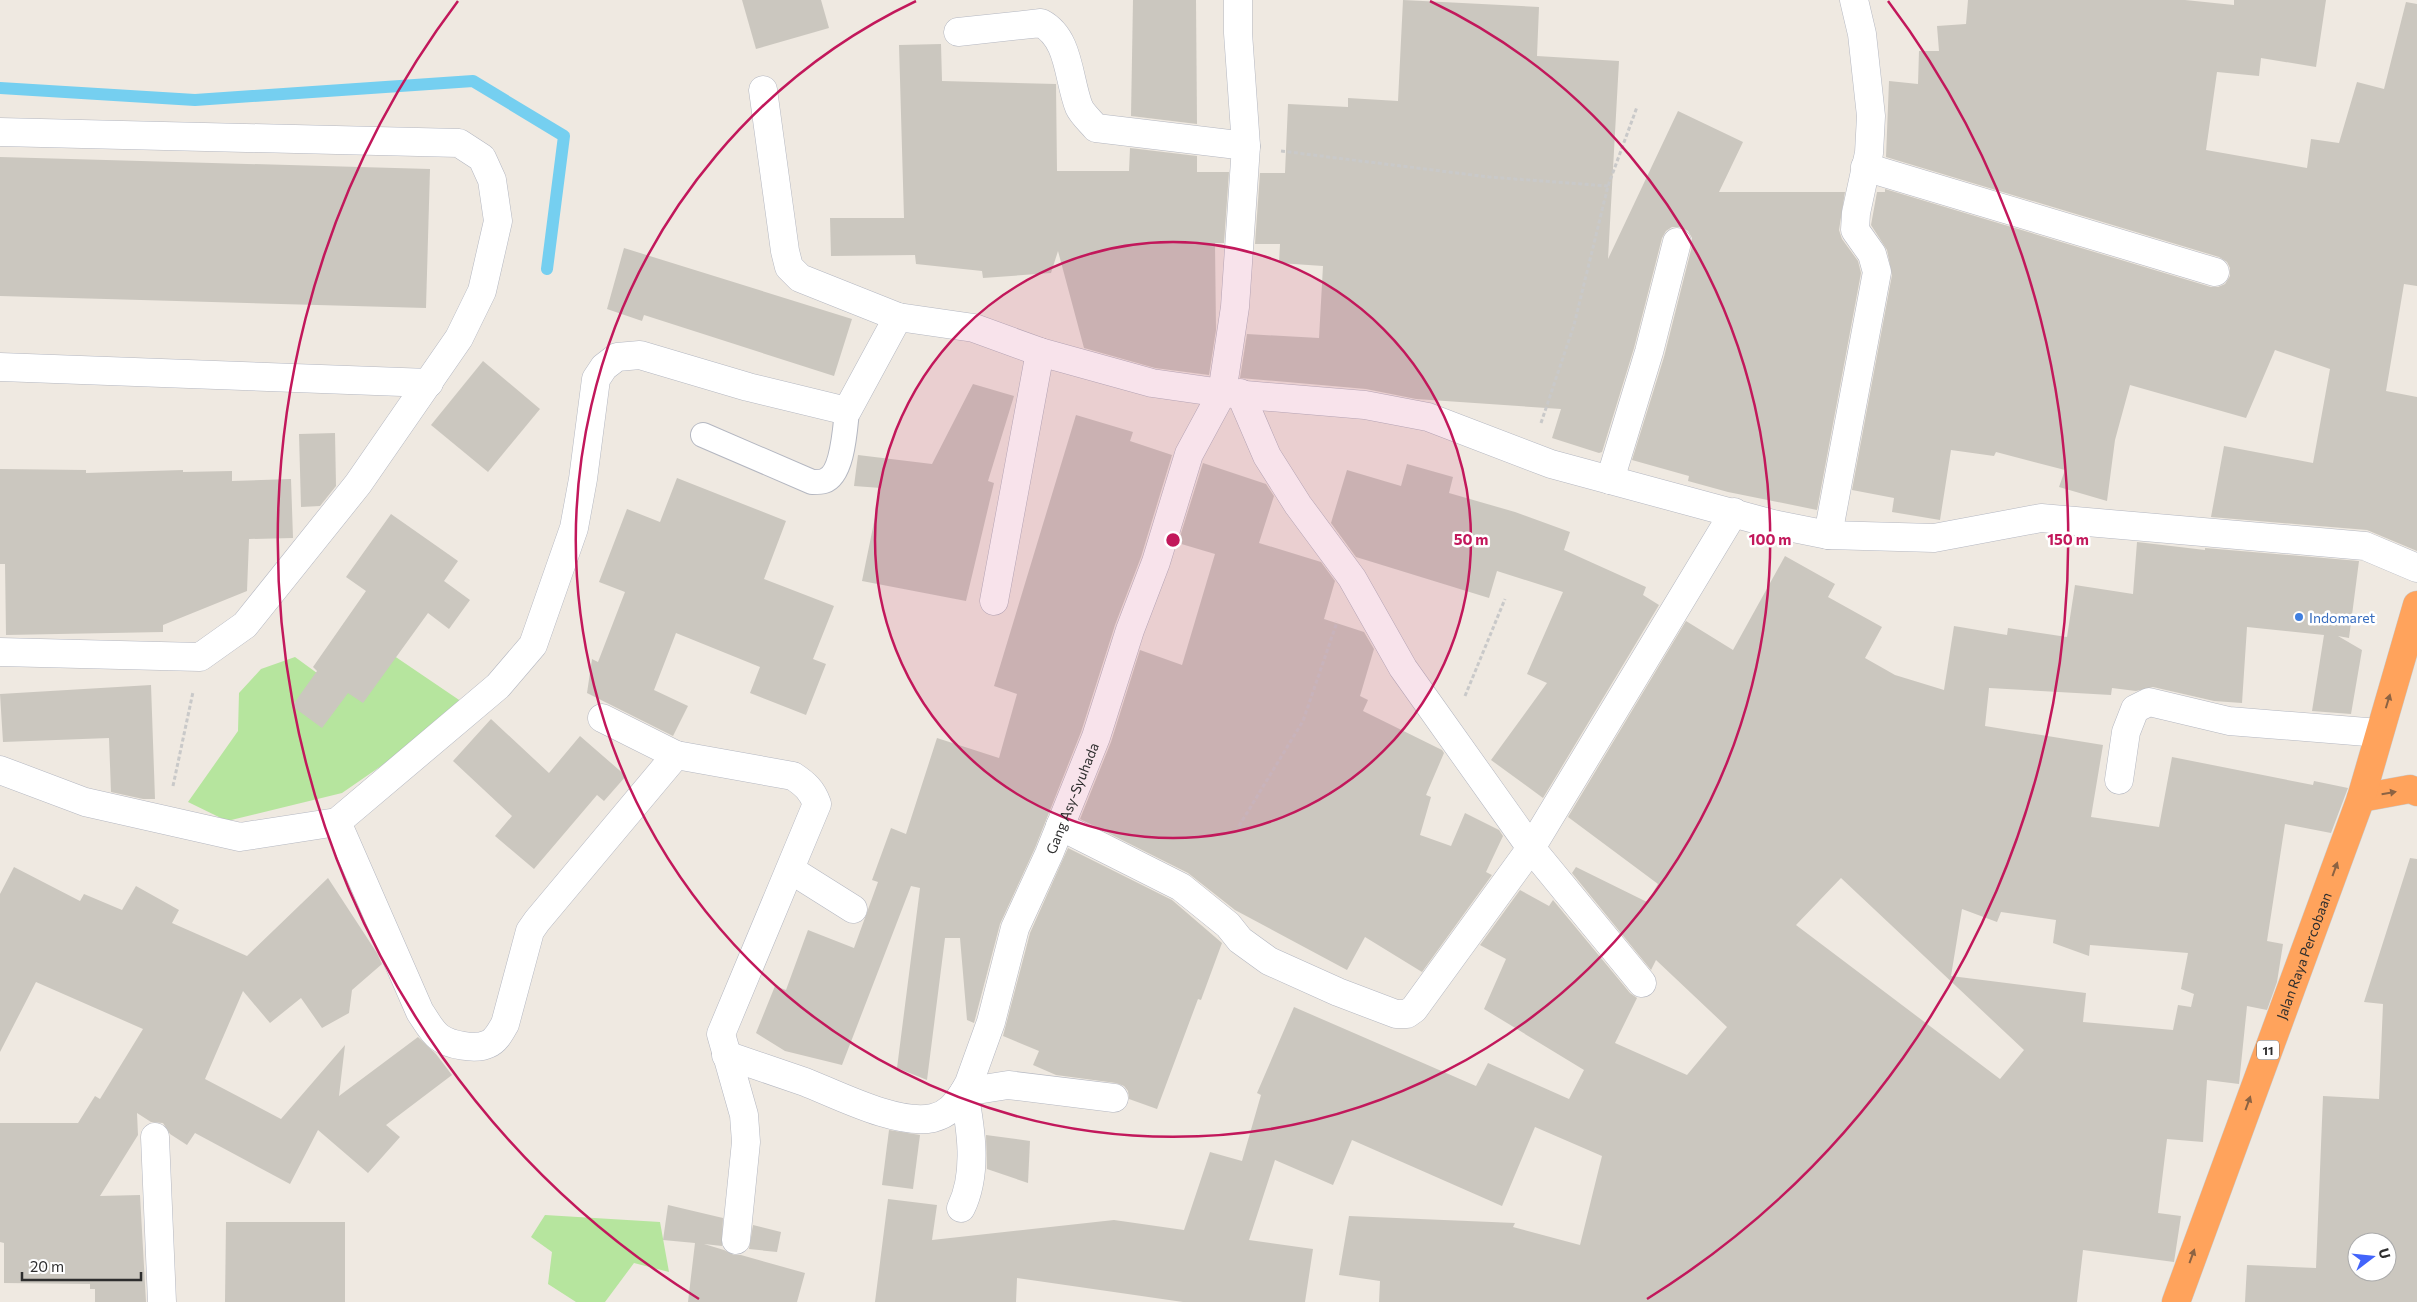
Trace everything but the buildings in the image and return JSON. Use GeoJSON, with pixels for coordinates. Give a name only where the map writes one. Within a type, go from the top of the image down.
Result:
{"type":"FeatureCollection","features":[{"type":"Feature","properties":{"kind":"highway","name":"Jalan Raya Percobaan"},"geometry":{"type":"LineString","coordinates":[[2176,1302],[2361,798],[2378,733],[2417,605]]}},
{"type":"Feature","properties":{"kind":"highway"},"geometry":{"type":"LineString","coordinates":[[2361,798],[2410,789],[2417,792]]}},
{"type":"Feature","properties":{"kind":"street"},"geometry":{"type":"LineString","coordinates":[[1238,0],[1238,33],[1246,146],[1231,393],[1266,456],[1298,505],[1352,578],[1404,668],[1531,848],[1642,983]]}},
{"type":"Feature","properties":{"kind":"street"},"geometry":{"type":"LineString","coordinates":[[1828,535],[1877,272],[1872,254],[1855,230],[1856,213],[1869,153],[1871,116],[1862,34],[1854,0]]}},
{"type":"Feature","properties":{"kind":"street"},"geometry":{"type":"LineString","coordinates":[[958,32],[1041,23],[1052,28],[1064,50],[1080,108],[1096,128],[1246,146]]}},
{"type":"Feature","properties":{"kind":"street"},"geometry":{"type":"LineString","coordinates":[[763,90],[785,251],[789,267],[800,278],[898,317],[974,328],[1040,352],[1152,383],[1231,393],[1365,405],[1428,417],[1530,457],[1773,524],[1828,535],[1934,538],[2041,518],[2365,546],[2417,568]]}},
{"type":"Feature","properties":{"kind":"street"},"geometry":{"type":"LineString","coordinates":[[0,132],[460,144],[482,158],[492,180],[498,221],[482,291],[459,338],[358,484],[245,625],[200,657],[0,652]]}},
{"type":"Feature","properties":{"kind":"street"},"geometry":{"type":"LineString","coordinates":[[1865,167],[2215,272]]}},
{"type":"Feature","properties":{"kind":"street"},"geometry":{"type":"LineString","coordinates":[[1610,480],[1649,352],[1677,242]]}},
{"type":"Feature","properties":{"kind":"street"},"geometry":{"type":"LineString","coordinates":[[0,770],[85,802],[240,837],[337,822],[498,686],[533,645],[574,528],[583,478],[596,380],[604,367],[617,357],[640,355],[748,386],[846,411],[898,317]]}},
{"type":"Feature","properties":{"kind":"street"},"geometry":{"type":"LineString","coordinates":[[994,601],[1040,352]]}},
{"type":"Feature","properties":{"kind":"street"},"geometry":{"type":"LineString","coordinates":[[0,367],[429,383]]}},
{"type":"Feature","properties":{"kind":"street","name":"Gang Asy-Syuhada"},"geometry":{"type":"LineString","coordinates":[[726,1055],[807,1083],[866,1108],[918,1119],[933,1118],[952,1110],[969,1083],[991,1022],[1015,928],[1060,826],[1096,737],[1130,630],[1156,562],[1189,454],[1231,393]]}},
{"type":"Feature","properties":{"kind":"street"},"geometry":{"type":"LineString","coordinates":[[1060,826],[1181,888],[1228,925],[1240,940],[1269,961],[1338,992],[1403,1014],[1414,1009],[1531,848],[1734,512]]}},
{"type":"Feature","properties":{"kind":"street"},"geometry":{"type":"LineString","coordinates":[[2120,780],[2126,732],[2135,709],[2149,702],[2229,721],[2378,733]]}},
{"type":"Feature","properties":{"kind":"street"},"geometry":{"type":"LineString","coordinates":[[602,718],[676,755],[793,776],[805,784],[813,793],[817,804],[721,1034],[744,1115],[746,1142],[736,1240]]}},
{"type":"Feature","properties":{"kind":"street"},"geometry":{"type":"LineString","coordinates":[[337,822],[420,1012],[439,1037],[463,1045],[488,1044],[499,1034],[505,1024],[530,931],[537,920],[676,755]]}},
{"type":"Feature","properties":{"kind":"street"},"geometry":{"type":"LineString","coordinates":[[791,870],[853,909]]}},
{"type":"Feature","properties":{"kind":"street"},"geometry":{"type":"LineString","coordinates":[[961,1208],[968,1193],[972,1131],[964,1092],[1008,1085],[1114,1098]]}},
{"type":"Feature","properties":{"kind":"street"},"geometry":{"type":"LineString","coordinates":[[155,1137],[162,1302]]}},
{"type":"Feature","properties":{"kind":"lane"},"geometry":{"type":"LineString","coordinates":[[703,435],[812,482],[825,481],[835,472],[843,444],[846,411]]}},
{"type":"Feature","properties":{"kind":"path"},"geometry":{"type":"LineString","coordinates":[[1530,457],[1574,325],[1608,186],[1637,107]]}},
{"type":"Feature","properties":{"kind":"path"},"geometry":{"type":"LineString","coordinates":[[1246,146],[1489,178],[1608,186]]}},
{"type":"Feature","properties":{"kind":"path"},"geometry":{"type":"LineString","coordinates":[[1239,826],[1303,722],[1352,578]]}},
{"type":"Feature","properties":{"kind":"path"},"geometry":{"type":"LineString","coordinates":[[1450,733],[1505,599]]}},
{"type":"Feature","properties":{"kind":"path"},"geometry":{"type":"LineString","coordinates":[[166,821],[200,657]]}},
{"type":"Feature","properties":{"kind":"green space"},"geometry":{"type":"Polygon","coordinates":[[[381,647],[468,706],[342,793],[227,821],[188,802],[238,731],[239,693],[261,669],[295,657],[332,684],[381,647]]]}},
{"type":"Feature","properties":{"kind":"green space"},"geometry":{"type":"Polygon","coordinates":[[[545,1215],[660,1222],[669,1272],[634,1263],[605,1302],[576,1302],[548,1284],[552,1252],[531,1237],[545,1215]]]}},
{"type":"Feature","properties":{"kind":"waterway"},"geometry":{"type":"LineString","coordinates":[[0,88],[195,100],[473,81],[564,136],[547,269]]}},
{"type":"Feature","properties":{"kind":"place","name":"Indomaret"},"geometry":{"type":"Point","coordinates":[2299,617]}}]}
